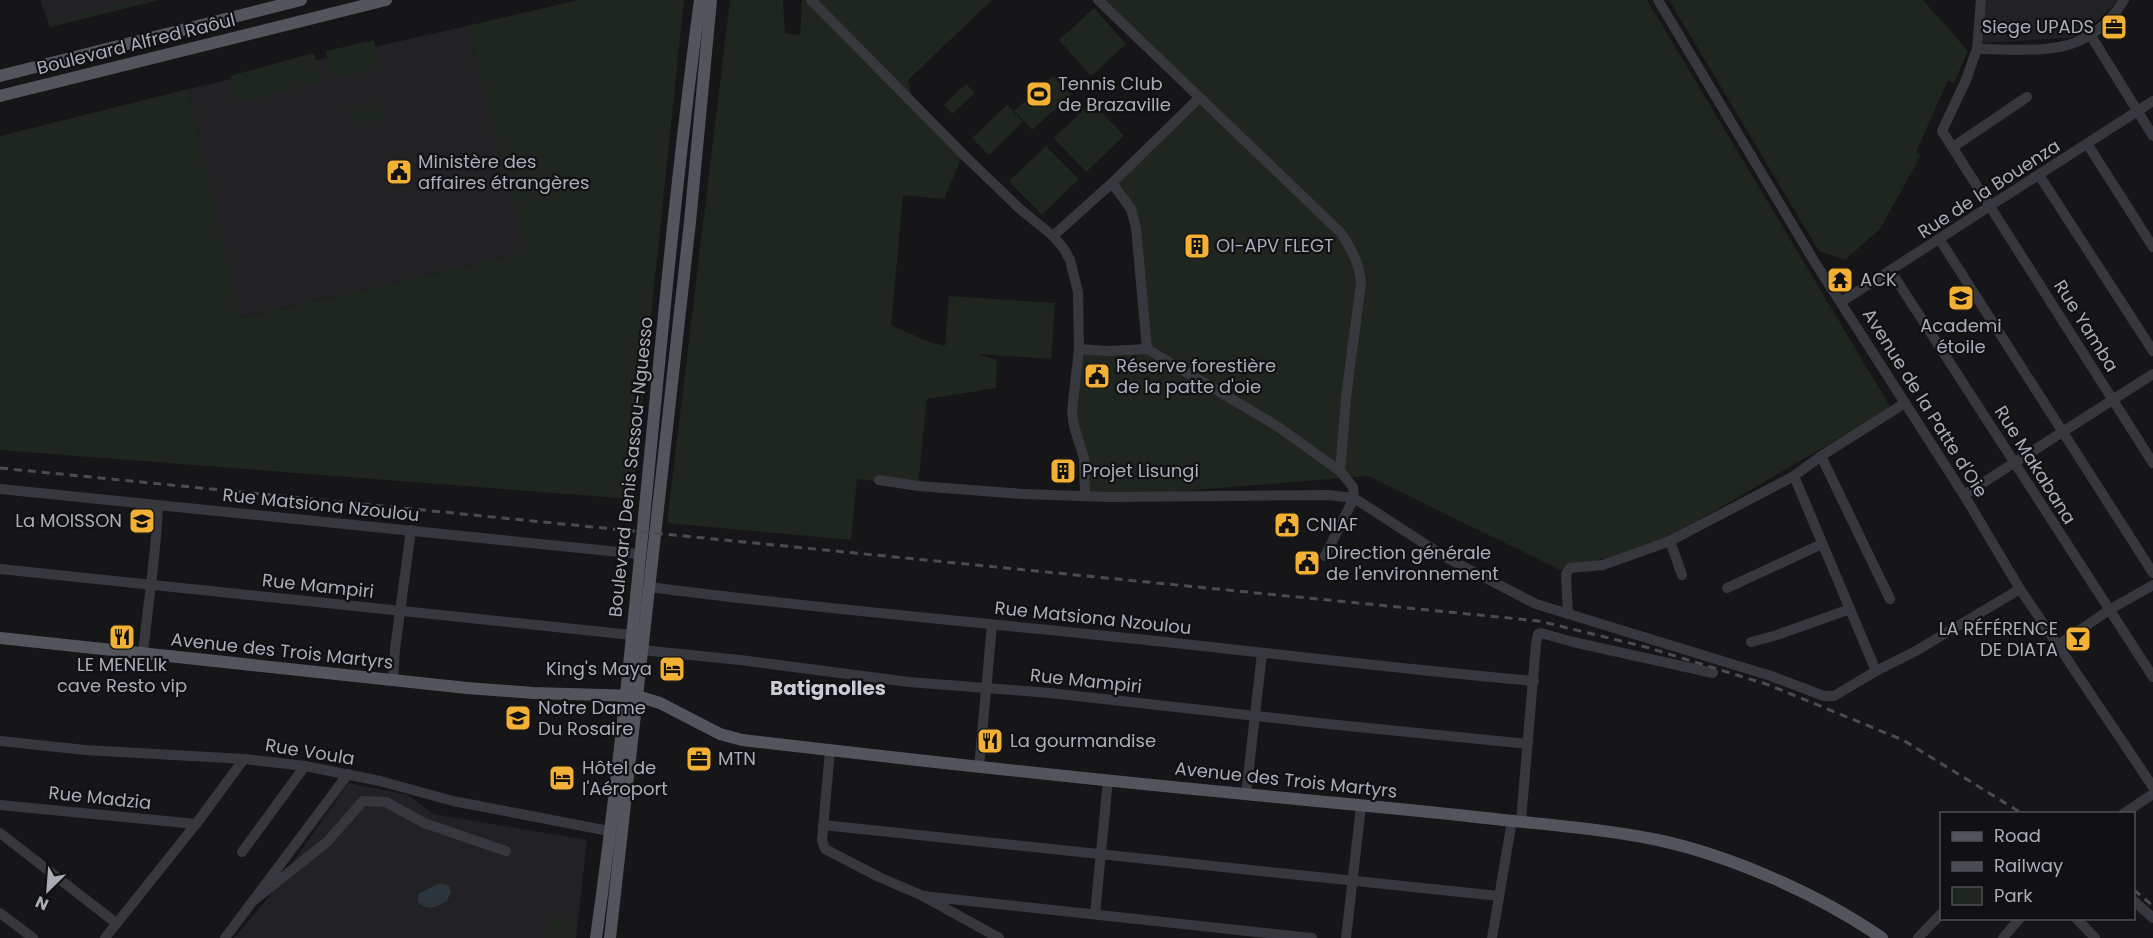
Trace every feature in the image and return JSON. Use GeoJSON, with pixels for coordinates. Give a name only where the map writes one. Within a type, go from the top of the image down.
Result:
{"type":"FeatureCollection","features":[{"type":"Feature","properties":{"kind":"main road","name":"Boulevard Alfred Raôul"},"geometry":{"type":"LineString","coordinates":[[0,76],[301,0]]}},
{"type":"Feature","properties":{"kind":"main road","name":"Boulevard Alfred Raôul"},"geometry":{"type":"LineString","coordinates":[[0,96],[386,0]]}},
{"type":"Feature","properties":{"kind":"main road","name":"Boulevard Denis Sassou-Nguesso"},"geometry":{"type":"LineString","coordinates":[[610,938],[631,699],[632,635],[639,554],[700,0]]}},
{"type":"Feature","properties":{"kind":"main road","name":"Boulevard Denis Sassou-Nguesso"},"geometry":{"type":"LineString","coordinates":[[596,938],[609,831],[631,699],[639,677],[690,222],[711,0]]}},
{"type":"Feature","properties":{"kind":"main road","name":"Avenue des Trois Martyrs"},"geometry":{"type":"LineString","coordinates":[[0,638],[393,681],[631,699],[660,703],[729,738],[979,767],[1517,821],[1630,835],[1704,853],[1759,872],[1853,920],[1882,938]]}},
{"type":"Feature","properties":{"kind":"main road"},"geometry":{"type":"LineString","coordinates":[[639,677],[648,692],[660,703]]}},
{"type":"Feature","properties":{"kind":"main road","name":"Avenue des Trois Martyrs"},"geometry":{"type":"LineString","coordinates":[[631,699],[672,709]]}},
{"type":"Feature","properties":{"kind":"street"},"geometry":{"type":"LineString","coordinates":[[811,0],[990,182],[1053,236],[1064,249],[1075,275],[1078,292],[1079,349],[1072,411],[1084,458],[1085,495]]}},
{"type":"Feature","properties":{"kind":"street"},"geometry":{"type":"LineString","coordinates":[[1098,0],[1341,233],[1357,260],[1361,282],[1346,398],[1340,471]]}},
{"type":"Feature","properties":{"kind":"street","name":"Avenue de la Patte d'Oie"},"geometry":{"type":"LineString","coordinates":[[1658,0],[1814,261],[1964,495],[2020,589],[2153,787]]}},
{"type":"Feature","properties":{"kind":"street"},"geometry":{"type":"LineString","coordinates":[[1981,0],[1977,49],[2052,49],[2074,45],[2091,36],[2124,0]]}},
{"type":"Feature","properties":{"kind":"street"},"geometry":{"type":"LineString","coordinates":[[2091,36],[2153,136]]}},
{"type":"Feature","properties":{"kind":"street","name":"Rue Yamba"},"geometry":{"type":"LineString","coordinates":[[1977,49],[1966,80],[1942,131],[2153,463]]}},
{"type":"Feature","properties":{"kind":"street"},"geometry":{"type":"LineString","coordinates":[[1953,147],[2027,97]]}},
{"type":"Feature","properties":{"kind":"street"},"geometry":{"type":"LineString","coordinates":[[1053,236],[1112,183],[1199,98]]}},
{"type":"Feature","properties":{"kind":"street","name":"Rue de la Bouenza"},"geometry":{"type":"LineString","coordinates":[[1841,302],[1992,207],[2153,101]]}},
{"type":"Feature","properties":{"kind":"street"},"geometry":{"type":"LineString","coordinates":[[2088,145],[2153,247]]}},
{"type":"Feature","properties":{"kind":"street"},"geometry":{"type":"LineString","coordinates":[[2039,175],[2153,351]]}},
{"type":"Feature","properties":{"kind":"street"},"geometry":{"type":"LineString","coordinates":[[1112,183],[1131,209],[1136,228],[1147,349]]}},
{"type":"Feature","properties":{"kind":"street"},"geometry":{"type":"LineString","coordinates":[[1940,240],[2153,573]]}},
{"type":"Feature","properties":{"kind":"street","name":"Rue Makabana"},"geometry":{"type":"LineString","coordinates":[[1890,270],[2153,677]]}},
{"type":"Feature","properties":{"kind":"street"},"geometry":{"type":"LineString","coordinates":[[1079,349],[1109,351],[1147,349],[1277,426],[1340,471],[1353,487],[1354,498],[1325,556]]}},
{"type":"Feature","properties":{"kind":"street"},"geometry":{"type":"LineString","coordinates":[[1964,495],[2153,374]]}},
{"type":"Feature","properties":{"kind":"street"},"geometry":{"type":"LineString","coordinates":[[1568,614],[1566,574],[1570,568],[1603,565],[1670,540],[1794,476],[1821,456],[1905,403]]}},
{"type":"Feature","properties":{"kind":"street"},"geometry":{"type":"LineString","coordinates":[[1821,456],[1890,599]]}},
{"type":"Feature","properties":{"kind":"street"},"geometry":{"type":"LineString","coordinates":[[1794,476],[1876,671]]}},
{"type":"Feature","properties":{"kind":"street"},"geometry":{"type":"LineString","coordinates":[[879,480],[918,486],[1110,497],[1328,495],[1354,498],[1445,557],[1536,604],[1771,676],[1824,696],[1834,696],[1957,628],[2020,589]]}},
{"type":"Feature","properties":{"kind":"street","name":"Rue Matsiona Nzoulou"},"geometry":{"type":"LineString","coordinates":[[0,489],[639,554]]}},
{"type":"Feature","properties":{"kind":"street"},"geometry":{"type":"LineString","coordinates":[[143,654],[156,552],[158,506]]}},
{"type":"Feature","properties":{"kind":"street"},"geometry":{"type":"LineString","coordinates":[[393,681],[395,649],[411,530]]}},
{"type":"Feature","properties":{"kind":"street"},"geometry":{"type":"LineString","coordinates":[[1670,540],[1682,575]]}},
{"type":"Feature","properties":{"kind":"street"},"geometry":{"type":"LineString","coordinates":[[1727,588],[1822,544]]}},
{"type":"Feature","properties":{"kind":"street","name":"Rue Mampiri"},"geometry":{"type":"LineString","coordinates":[[0,569],[632,635]]}},
{"type":"Feature","properties":{"kind":"street"},"geometry":{"type":"LineString","coordinates":[[2058,645],[2109,610],[2153,585]]}},
{"type":"Feature","properties":{"kind":"street","name":"Rue Matsiona Nzoulou"},"geometry":{"type":"LineString","coordinates":[[649,587],[782,604],[1534,681]]}},
{"type":"Feature","properties":{"kind":"street"},"geometry":{"type":"LineString","coordinates":[[1751,642],[1850,609]]}},
{"type":"Feature","properties":{"kind":"street"},"geometry":{"type":"LineString","coordinates":[[979,767],[992,625]]}},
{"type":"Feature","properties":{"kind":"street"},"geometry":{"type":"LineString","coordinates":[[1492,938],[1499,896],[1517,821],[1528,744],[1536,636],[1541,633],[1713,674]]}},
{"type":"Feature","properties":{"kind":"street","name":"Rue Mampiri"},"geometry":{"type":"LineString","coordinates":[[641,650],[740,660],[909,682],[987,687],[1528,744]]}},
{"type":"Feature","properties":{"kind":"street"},"geometry":{"type":"LineString","coordinates":[[1246,795],[1262,653]]}},
{"type":"Feature","properties":{"kind":"street","name":"Rue Voula"},"geometry":{"type":"LineString","coordinates":[[0,741],[86,750],[244,759],[305,766],[348,774],[453,801],[609,831]]}},
{"type":"Feature","properties":{"kind":"street"},"geometry":{"type":"LineString","coordinates":[[830,750],[822,840],[825,849],[923,897],[999,938]]}},
{"type":"Feature","properties":{"kind":"street"},"geometry":{"type":"LineString","coordinates":[[105,938],[196,824],[244,759]]}},
{"type":"Feature","properties":{"kind":"street"},"geometry":{"type":"LineString","coordinates":[[242,852],[305,766]]}},
{"type":"Feature","properties":{"kind":"street"},"geometry":{"type":"LineString","coordinates":[[225,938],[348,774]]}},
{"type":"Feature","properties":{"kind":"street"},"geometry":{"type":"LineString","coordinates":[[1095,914],[1108,780]]}},
{"type":"Feature","properties":{"kind":"street"},"geometry":{"type":"LineString","coordinates":[[2125,812],[2153,794]]}},
{"type":"Feature","properties":{"kind":"street"},"geometry":{"type":"LineString","coordinates":[[253,901],[327,842],[363,801],[386,802],[424,823],[506,851]]}},
{"type":"Feature","properties":{"kind":"street","name":"Rue Madzia"},"geometry":{"type":"LineString","coordinates":[[0,805],[196,824]]}},
{"type":"Feature","properties":{"kind":"street"},"geometry":{"type":"LineString","coordinates":[[1346,938],[1361,806]]}},
{"type":"Feature","properties":{"kind":"street"},"geometry":{"type":"LineString","coordinates":[[823,825],[1499,896]]}},
{"type":"Feature","properties":{"kind":"street"},"geometry":{"type":"LineString","coordinates":[[0,833],[116,923]]}},
{"type":"Feature","properties":{"kind":"street"},"geometry":{"type":"LineString","coordinates":[[923,897],[1312,938]]}},
{"type":"Feature","properties":{"kind":"street"},"geometry":{"type":"LineString","coordinates":[[2135,903],[2153,918]]}},
{"type":"Feature","properties":{"kind":"street"},"geometry":{"type":"LineString","coordinates":[[0,913],[33,938]]}},
{"type":"Feature","properties":{"kind":"street"},"geometry":{"type":"LineString","coordinates":[[1918,938],[1940,914]]}},
{"type":"Feature","properties":{"kind":"street"},"geometry":{"type":"LineString","coordinates":[[2005,937],[2018,920]]}},
{"type":"Feature","properties":{"kind":"street"},"geometry":{"type":"LineString","coordinates":[[2078,920],[2095,938]]}},
{"type":"Feature","properties":{"kind":"shaded area"},"geometry":{"type":"Polygon","coordinates":[[[40,0],[159,0],[50,27],[40,0]]]}},
{"type":"Feature","properties":{"kind":"shaded area"},"geometry":{"type":"Polygon","coordinates":[[[1986,0],[2119,0],[2080,37],[1983,43],[1986,0]]]}},
{"type":"Feature","properties":{"kind":"shaded area"},"geometry":{"type":"Polygon","coordinates":[[[467,26],[528,252],[239,318],[188,89],[467,26]]]}},
{"type":"Feature","properties":{"kind":"shaded area"},"geometry":{"type":"Polygon","coordinates":[[[348,783],[408,795],[433,814],[587,840],[576,938],[234,938],[269,897],[348,783]]]}},
{"type":"Feature","properties":{"kind":"shaded area"},"geometry":{"type":"Polygon","coordinates":[[[440,883],[449,886],[451,892],[447,901],[429,908],[418,902],[418,894],[440,883]]]}},
{"type":"Feature","properties":{"kind":"green space"},"geometry":{"type":"Polygon","coordinates":[[[142,0],[155,1],[50,27],[49,23],[142,0]]]}},
{"type":"Feature","properties":{"kind":"green space"},"geometry":{"type":"Polygon","coordinates":[[[578,0],[684,0],[632,499],[0,450],[0,136],[188,89],[240,318],[527,252],[467,26],[578,0]]]}},
{"type":"Feature","properties":{"kind":"green space"},"geometry":{"type":"Polygon","coordinates":[[[730,0],[783,0],[785,33],[800,35],[802,0],[992,0],[908,80],[913,101],[964,152],[944,199],[903,195],[891,325],[929,342],[945,346],[949,296],[1055,303],[1051,359],[978,354],[997,360],[996,388],[927,399],[918,486],[857,479],[851,540],[667,523],[730,0]]]}},
{"type":"Feature","properties":{"kind":"green space"},"geometry":{"type":"Polygon","coordinates":[[[1099,0],[1647,0],[1891,408],[1654,546],[1560,570],[1368,476],[1107,497],[1085,495],[1074,427],[1083,350],[1147,348],[1136,228],[1112,183],[1198,99],[1099,0]]]}},
{"type":"Feature","properties":{"kind":"green space"},"geometry":{"type":"Polygon","coordinates":[[[1669,0],[1923,0],[1968,51],[1954,83],[1948,80],[1916,152],[1921,155],[1880,229],[1845,260],[1819,251],[1669,0]]]}},
{"type":"Feature","properties":{"kind":"green space"},"geometry":{"type":"Polygon","coordinates":[[[1094,8],[1126,44],[1091,76],[1059,40],[1094,8]]]}},
{"type":"Feature","properties":{"kind":"green space"},"geometry":{"type":"Polygon","coordinates":[[[374,40],[380,67],[332,79],[326,51],[374,40]]]}},
{"type":"Feature","properties":{"kind":"green space"},"geometry":{"type":"Polygon","coordinates":[[[314,53],[321,81],[240,103],[236,100],[231,78],[233,75],[314,53]]]}},
{"type":"Feature","properties":{"kind":"green space"},"geometry":{"type":"Polygon","coordinates":[[[1053,76],[1071,95],[1032,130],[1014,111],[1053,76]]]}},
{"type":"Feature","properties":{"kind":"green space"},"geometry":{"type":"Polygon","coordinates":[[[966,84],[975,93],[952,114],[944,105],[966,84]]]}},
{"type":"Feature","properties":{"kind":"green space"},"geometry":{"type":"Polygon","coordinates":[[[378,99],[385,120],[377,122],[376,118],[356,128],[349,106],[357,104],[359,108],[373,104],[372,101],[378,99]]]}},
{"type":"Feature","properties":{"kind":"green space"},"geometry":{"type":"Polygon","coordinates":[[[1092,102],[1124,136],[1086,172],[1054,138],[1092,102]]]}},
{"type":"Feature","properties":{"kind":"green space"},"geometry":{"type":"Polygon","coordinates":[[[1007,105],[1023,122],[989,155],[972,138],[1007,105]]]}},
{"type":"Feature","properties":{"kind":"green space"},"geometry":{"type":"Polygon","coordinates":[[[1046,146],[1079,179],[1042,215],[1009,181],[1046,146]]]}},
{"type":"Feature","properties":{"kind":"green space"},"geometry":{"type":"Polygon","coordinates":[[[549,916],[573,919],[571,938],[547,938],[549,916]]]}},
{"type":"Feature","properties":{"kind":"railway"},"geometry":{"type":"LineString","coordinates":[[0,468],[1539,621],[1646,647],[1769,685],[1903,740],[2020,812]]}},
{"type":"Feature","properties":{"kind":"railway"},"geometry":{"type":"LineString","coordinates":[[2135,891],[2153,906]]}},
{"type":"Feature","properties":{"kind":"place","name":"Siege UPADS"},"geometry":{"type":"Point","coordinates":[2114,27]}},
{"type":"Feature","properties":{"kind":"place","name":"Tennis Club de Brazaville"},"geometry":{"type":"Point","coordinates":[1039,94]}},
{"type":"Feature","properties":{"kind":"place","name":"Ministère des affaires étrangères"},"geometry":{"type":"Point","coordinates":[399,172]}},
{"type":"Feature","properties":{"kind":"place","name":"OI-APV FLEGT"},"geometry":{"type":"Point","coordinates":[1197,246]}},
{"type":"Feature","properties":{"kind":"place","name":"ACK"},"geometry":{"type":"Point","coordinates":[1840,280]}},
{"type":"Feature","properties":{"kind":"place","name":"Academi étoile"},"geometry":{"type":"Point","coordinates":[1961,298]}},
{"type":"Feature","properties":{"kind":"place","name":"Réserve forestière de la patte d'oie"},"geometry":{"type":"Point","coordinates":[1097,376]}},
{"type":"Feature","properties":{"kind":"place","name":"Projet Lisungi"},"geometry":{"type":"Point","coordinates":[1063,471]}},
{"type":"Feature","properties":{"kind":"place","name":"La MOISSON"},"geometry":{"type":"Point","coordinates":[142,521]}},
{"type":"Feature","properties":{"kind":"place","name":"CNIAF"},"geometry":{"type":"Point","coordinates":[1287,525]}},
{"type":"Feature","properties":{"kind":"place","name":"Direction générale de l'environnement"},"geometry":{"type":"Point","coordinates":[1307,563]}},
{"type":"Feature","properties":{"kind":"place","name":"LE MENELIk cave Resto vip"},"geometry":{"type":"Point","coordinates":[122,637]}},
{"type":"Feature","properties":{"kind":"place","name":"LA RÉFÉRENCE DE DIATA"},"geometry":{"type":"Point","coordinates":[2078,639]}},
{"type":"Feature","properties":{"kind":"place","name":"King's Maya"},"geometry":{"type":"Point","coordinates":[672,669]}},
{"type":"Feature","properties":{"kind":"place","name":"Notre Dame Du Rosaire"},"geometry":{"type":"Point","coordinates":[518,718]}},
{"type":"Feature","properties":{"kind":"place","name":"La gourmandise"},"geometry":{"type":"Point","coordinates":[990,741]}},
{"type":"Feature","properties":{"kind":"place","name":"MTN"},"geometry":{"type":"Point","coordinates":[699,759]}},
{"type":"Feature","properties":{"kind":"place","name":"Hôtel de l'Aéroport"},"geometry":{"type":"Point","coordinates":[562,778]}},
{"type":"Feature","properties":{"kind":"district","name":"Batignolles"},"geometry":{"type":"Point","coordinates":[828,688]}}]}
